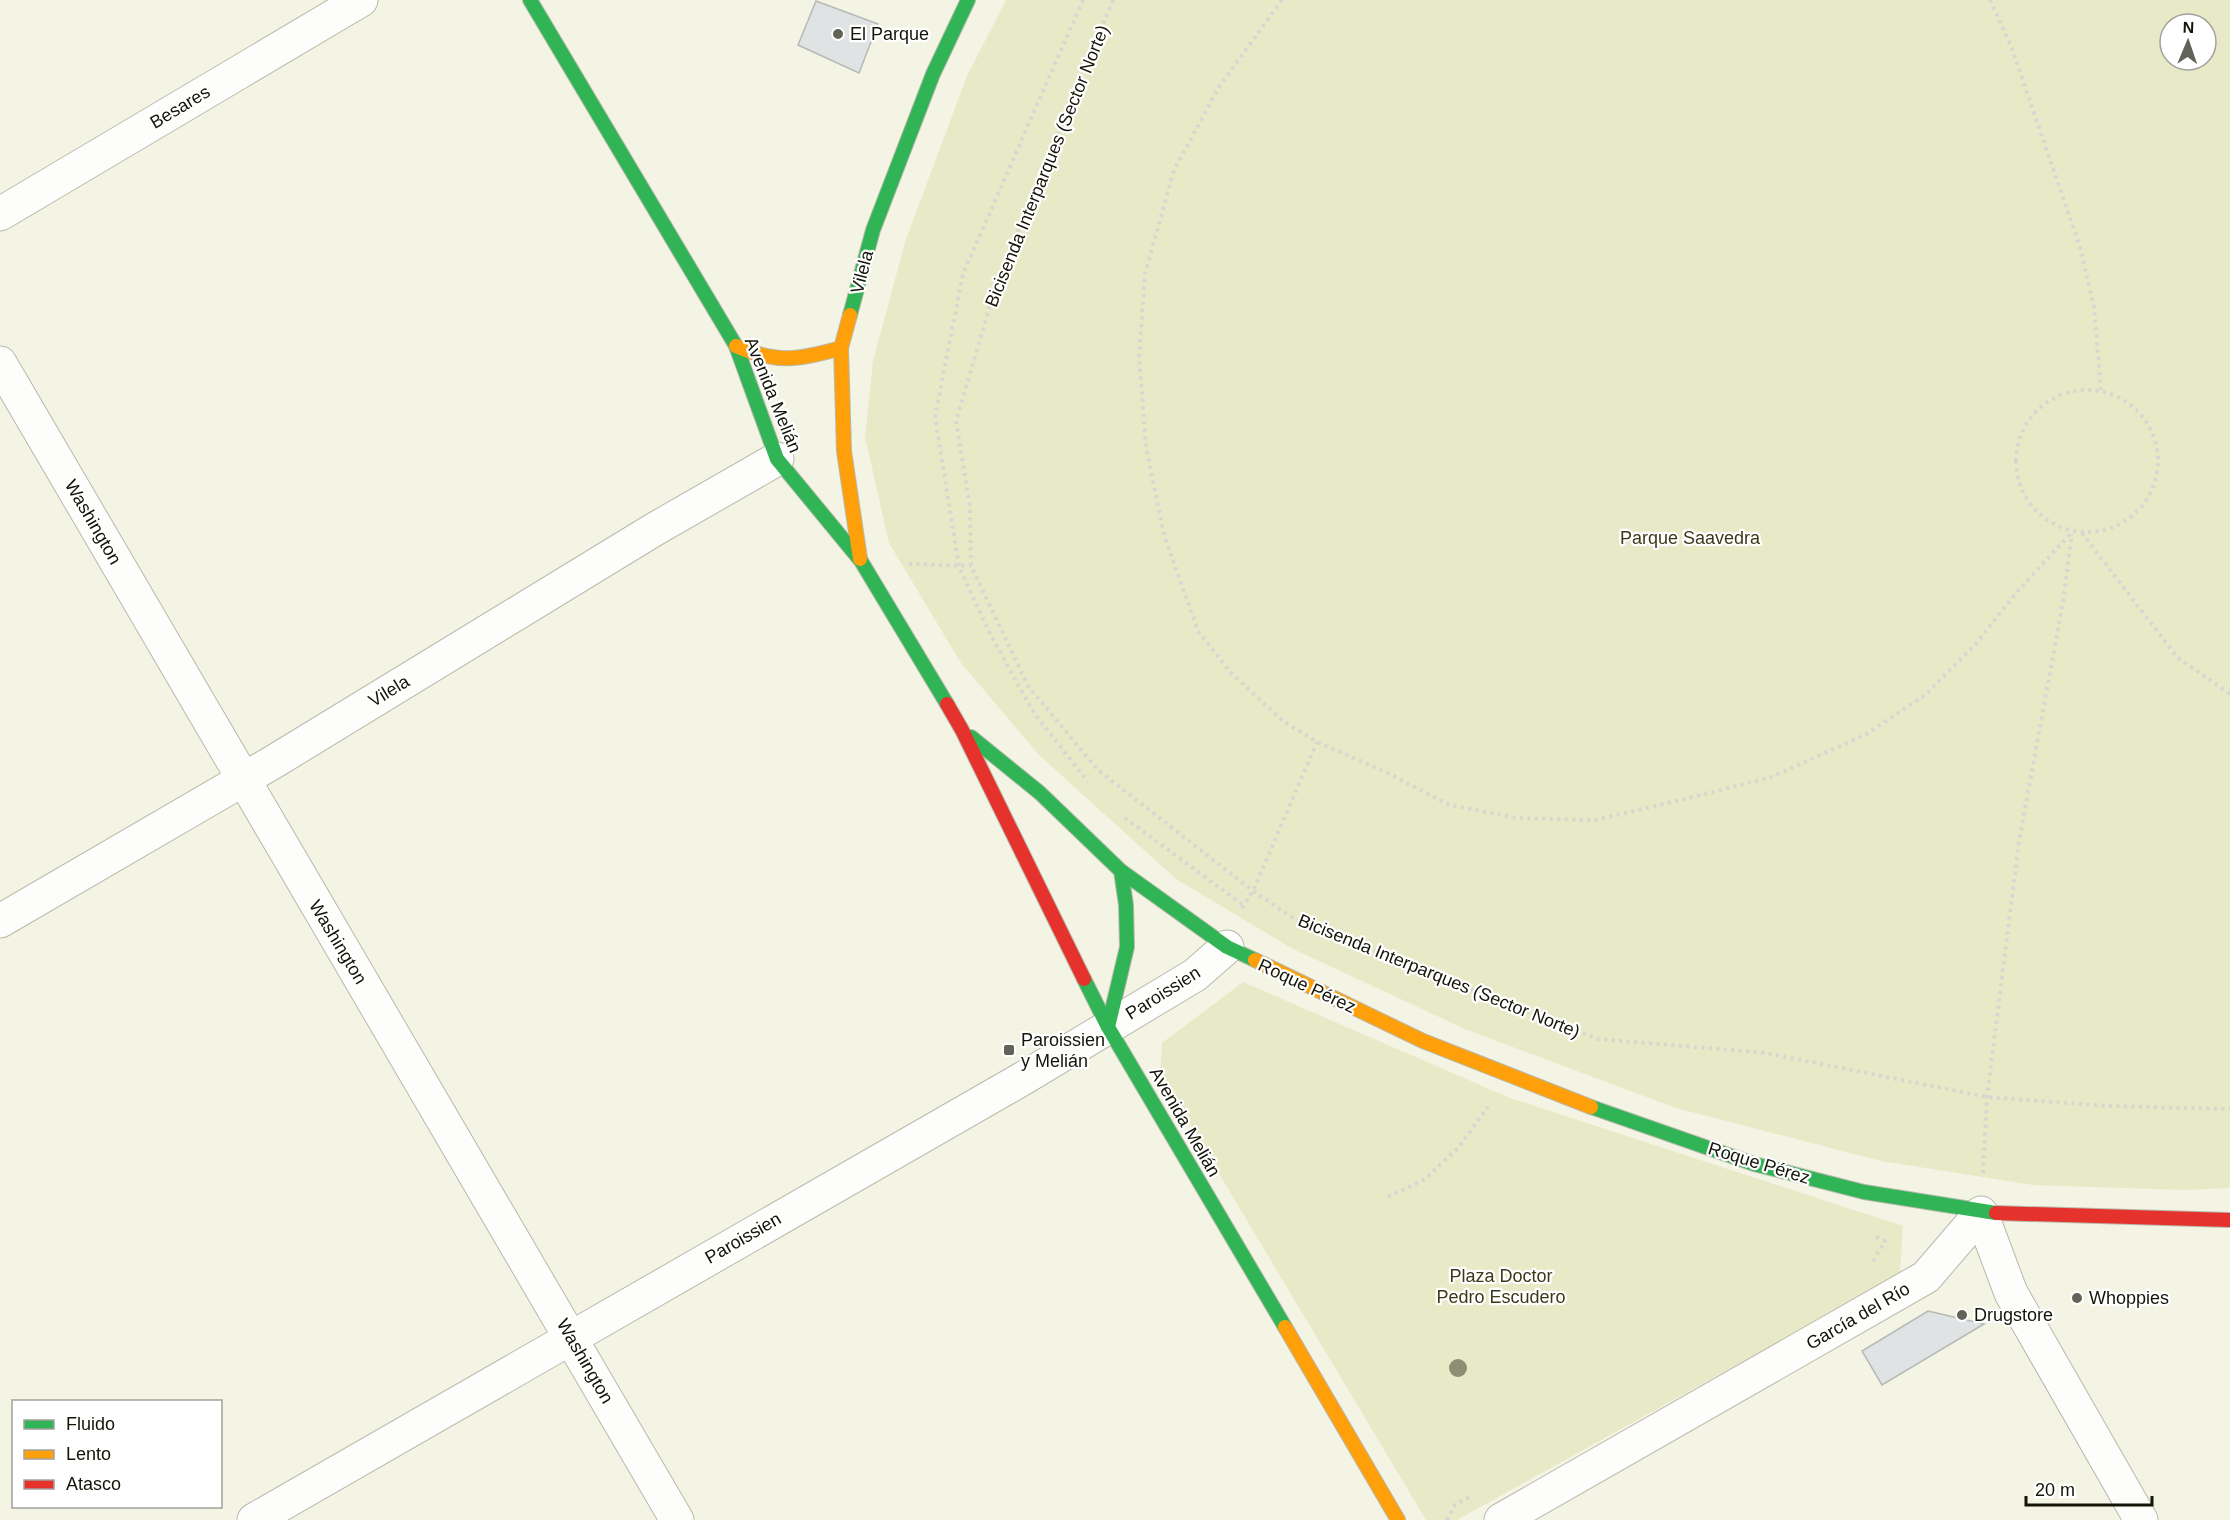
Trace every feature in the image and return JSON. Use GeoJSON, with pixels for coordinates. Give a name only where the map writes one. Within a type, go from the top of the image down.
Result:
{"type":"FeatureCollection","features":[{"type":"Feature","properties":{"kind":"street","name":"Besares"},"geometry":{"type":"LineString","coordinates":[[0,214],[361,0]]}},
{"type":"Feature","properties":{"kind":"street","name":"Avenida Melián"},"geometry":{"type":"LineString","coordinates":[[530,0],[736,346],[777,459],[861,561],[962,730],[1108,1027],[1398,1520]]}},
{"type":"Feature","properties":{"kind":"street","name":"Vilela"},"geometry":{"type":"LineString","coordinates":[[861,561],[844,451],[841,348],[873,230],[933,74],[968,0]]}},
{"type":"Feature","properties":{"kind":"street"},"geometry":{"type":"LineString","coordinates":[[736,346],[762,358],[792,362],[841,348]]}},
{"type":"Feature","properties":{"kind":"street","name":"Washington"},"geometry":{"type":"LineString","coordinates":[[0,363],[677,1520]]}},
{"type":"Feature","properties":{"kind":"street","name":"Vilela"},"geometry":{"type":"LineString","coordinates":[[0,921],[243,779],[655,529],[777,459]]}},
{"type":"Feature","properties":{"kind":"street","name":"Avenida Melián"},"geometry":{"type":"LineString","coordinates":[[962,730],[1040,793],[1121,871],[1227,947]]}},
{"type":"Feature","properties":{"kind":"street"},"geometry":{"type":"LineString","coordinates":[[1108,1027],[1127,947],[1121,871]]}},
{"type":"Feature","properties":{"kind":"street","name":"Paroissien"},"geometry":{"type":"LineString","coordinates":[[254,1520],[1022,1079],[1195,975],[1227,947]]}},
{"type":"Feature","properties":{"kind":"street","name":"Roque Pérez"},"geometry":{"type":"LineString","coordinates":[[1227,947],[1423,1041],[1591,1107],[1754,1164],[1864,1192],[1981,1213]]}},
{"type":"Feature","properties":{"kind":"street"},"geometry":{"type":"LineString","coordinates":[[2141,1520],[2011,1293],[1981,1213],[2230,1220]]}},
{"type":"Feature","properties":{"kind":"street","name":"García del Río"},"geometry":{"type":"LineString","coordinates":[[1501,1520],[1926,1277],[1981,1213]]}},
{"type":"Feature","properties":{"kind":"path"},"geometry":{"type":"LineString","coordinates":[[1083,0],[963,274],[935,417],[959,567],[991,636],[1034,713],[1095,792]]}},
{"type":"Feature","properties":{"kind":"path","name":"Bicisenda Interparques (Sector Norte)"},"geometry":{"type":"LineString","coordinates":[[1113,0],[997,282],[956,421],[970,507],[971,566],[1028,686],[1098,770],[1252,891],[1296,920],[1598,1040],[1766,1053],[1987,1097],[2108,1106],[2230,1109]]}},
{"type":"Feature","properties":{"kind":"path"},"geometry":{"type":"LineString","coordinates":[[1282,0],[1219,87],[1174,170],[1145,274],[1138,357],[1146,446],[1164,534],[1198,631],[1239,681],[1283,721],[1317,742],[1386,772],[1449,806],[1517,818],[1595,820],[1771,777],[1865,735],[1925,695],[1976,645],[2016,593],[2072,532]]}},
{"type":"Feature","properties":{"kind":"path"},"geometry":{"type":"LineString","coordinates":[[1990,0],[2011,46],[2080,247],[2094,307],[2101,391]]}},
{"type":"Feature","properties":{"kind":"path"},"geometry":{"type":"LineString","coordinates":[[2076,391],[2101,391],[2121,399],[2138,411],[2151,429],[2158,449],[2158,471],[2152,491],[2141,509],[2124,523],[2104,531],[2072,532],[2049,523],[2031,506],[2019,484],[2015,459],[2024,429],[2033,414],[2052,398],[2076,391]]}},
{"type":"Feature","properties":{"kind":"path"},"geometry":{"type":"LineString","coordinates":[[1981,1213],[1987,1097],[2019,842],[2063,602],[2072,532]]}},
{"type":"Feature","properties":{"kind":"path"},"geometry":{"type":"LineString","coordinates":[[2082,533],[2177,657],[2230,694]]}},
{"type":"Feature","properties":{"kind":"path"},"geometry":{"type":"LineString","coordinates":[[861,561],[971,566]]}},
{"type":"Feature","properties":{"kind":"path"},"geometry":{"type":"LineString","coordinates":[[1227,947],[1243,905],[1252,891],[1317,742]]}},
{"type":"Feature","properties":{"kind":"path"},"geometry":{"type":"LineString","coordinates":[[1119,813],[1243,905]]}},
{"type":"Feature","properties":{"kind":"path"},"geometry":{"type":"LineString","coordinates":[[1388,1197],[1425,1179],[1458,1148],[1492,1101]]}},
{"type":"Feature","properties":{"kind":"path"},"geometry":{"type":"LineString","coordinates":[[1869,1267],[1885,1241],[1871,1233]]}},
{"type":"Feature","properties":{"kind":"path"},"geometry":{"type":"LineString","coordinates":[[1447,1520],[1455,1505],[1476,1493]]}},
{"type":"Feature","properties":{"kind":"green space","name":"Parque Saavedra"},"geometry":{"type":"Polygon","coordinates":[[[1006,0],[2230,0],[2230,1188],[2184,1190],[2033,1185],[1881,1161],[1676,1108],[1467,1030],[1293,949],[1176,879],[1039,755],[961,663],[889,543],[865,437],[873,361],[906,239],[967,76],[1006,0]]]}},
{"type":"Feature","properties":{"kind":"green space","name":"Plaza Doctor Pedro Escudero"},"geometry":{"type":"Polygon","coordinates":[[[1243,982],[1510,1098],[1903,1226],[1900,1274],[1457,1520],[1426,1520],[1160,1075],[1162,1043],[1243,982]]]}},
{"type":"Feature","properties":{"kind":"building","name":"El Parque"},"geometry":{"type":"Polygon","coordinates":[[[816,1],[878,24],[859,73],[798,45],[816,1]]]}},
{"type":"Feature","properties":{"kind":"building"},"geometry":{"type":"Polygon","coordinates":[[[1928,1311],[1984,1324],[1882,1385],[1862,1351],[1928,1311]]]}},
{"type":"Feature","properties":{"kind":"traffic: fast"},"geometry":{"type":"LineString","coordinates":[[530,0],[736,346],[777,459],[861,561],[947,704]]}},
{"type":"Feature","properties":{"kind":"traffic: fast"},"geometry":{"type":"LineString","coordinates":[[850,315],[873,230],[933,74],[968,0]]}},
{"type":"Feature","properties":{"kind":"traffic: fast"},"geometry":{"type":"LineString","coordinates":[[971,737],[1040,793],[1121,871],[1227,947],[1255,960]]}},
{"type":"Feature","properties":{"kind":"traffic: fast"},"geometry":{"type":"LineString","coordinates":[[1108,1027],[1127,947],[1126,905],[1121,871]]}},
{"type":"Feature","properties":{"kind":"traffic: fast"},"geometry":{"type":"LineString","coordinates":[[1084,979],[1108,1027],[1285,1327]]}},
{"type":"Feature","properties":{"kind":"traffic: fast"},"geometry":{"type":"LineString","coordinates":[[1591,1107],[1754,1164],[1864,1192],[1996,1213]]}},
{"type":"Feature","properties":{"kind":"traffic: slow"},"geometry":{"type":"LineString","coordinates":[[850,315],[841,348],[844,451],[860,559]]}},
{"type":"Feature","properties":{"kind":"traffic: slow"},"geometry":{"type":"LineString","coordinates":[[736,346],[776,358],[800,357],[841,348]]}},
{"type":"Feature","properties":{"kind":"traffic: slow"},"geometry":{"type":"LineString","coordinates":[[1255,960],[1423,1041],[1591,1107]]}},
{"type":"Feature","properties":{"kind":"traffic: slow"},"geometry":{"type":"LineString","coordinates":[[1285,1327],[1398,1520]]}},
{"type":"Feature","properties":{"kind":"traffic: jam"},"geometry":{"type":"LineString","coordinates":[[947,704],[962,730],[1084,979]]}},
{"type":"Feature","properties":{"kind":"traffic: jam"},"geometry":{"type":"LineString","coordinates":[[1996,1213],[2230,1220]]}},
{"type":"Feature","properties":{"kind":"place","name":"El Parque"},"geometry":{"type":"Point","coordinates":[838,34]}},
{"type":"Feature","properties":{"kind":"place","name":"Paroissien y Melián"},"geometry":{"type":"Point","coordinates":[1009,1050]}},
{"type":"Feature","properties":{"kind":"place","name":"Whoppies"},"geometry":{"type":"Point","coordinates":[2077,1298]}},
{"type":"Feature","properties":{"kind":"place","name":"Drugstore"},"geometry":{"type":"Point","coordinates":[1962,1315]}}]}
